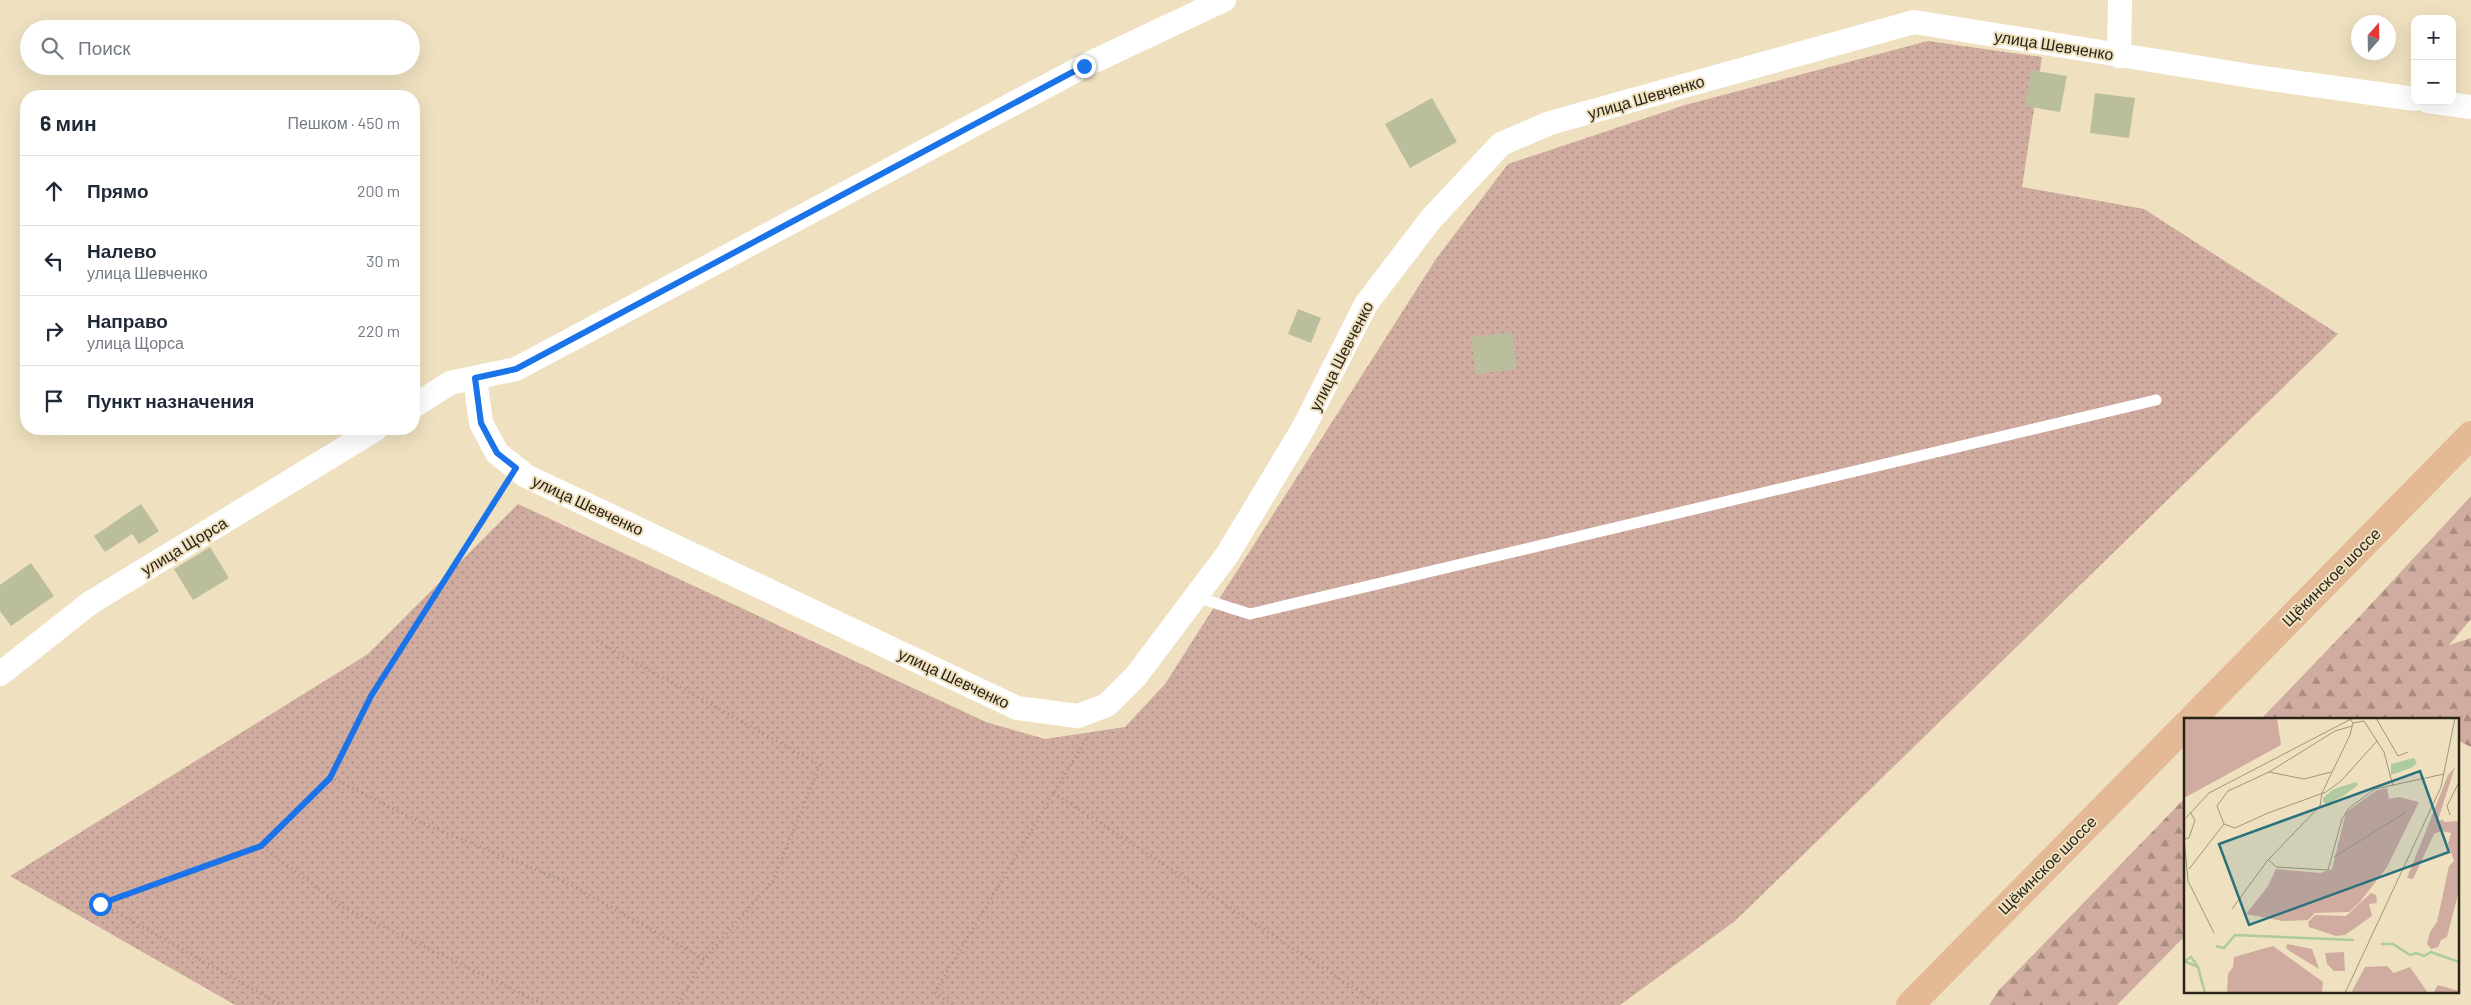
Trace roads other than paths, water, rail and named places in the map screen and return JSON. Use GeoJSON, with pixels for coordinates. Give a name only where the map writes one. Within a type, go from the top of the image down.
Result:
{"type":"FeatureCollection","features":[{"type":"Feature","properties":{"kind":"main road","name":"Щёкинское шоссе"},"geometry":{"type":"LineString","coordinates":[[2193,718],[2471,435]]}},
{"type":"Feature","properties":{"kind":"main road","name":"Щёкинское шоссе"},"geometry":{"type":"LineString","coordinates":[[1910,1005],[2184,727]]}},
{"type":"Feature","properties":{"kind":"street"},"geometry":{"type":"LineString","coordinates":[[420,402],[450,383],[516,369],[1084,66],[1224,0]]}},
{"type":"Feature","properties":{"kind":"street"},"geometry":{"type":"LineString","coordinates":[[2119,56],[2120,0]]}},
{"type":"Feature","properties":{"kind":"street","name":"улица Шевченко"},"geometry":{"type":"LineString","coordinates":[[475,378],[481,423],[497,453],[535,480],[1017,708],[1078,716],[1107,705],[1136,676],[1196,597],[1227,555],[1304,426],[1366,304],[1431,219],[1501,144],[1550,123],[1914,22],[2119,56],[2411,98]]}},
{"type":"Feature","properties":{"kind":"street"},"geometry":{"type":"LineString","coordinates":[[2456,105],[2471,107]]}},
{"type":"Feature","properties":{"kind":"street","name":"улица Щорса"},"geometry":{"type":"LineString","coordinates":[[0,674],[90,603],[366,435]]}},
{"type":"Feature","properties":{"kind":"lane"},"geometry":{"type":"LineString","coordinates":[[1196,597],[1250,614],[2156,400]]}}]}
